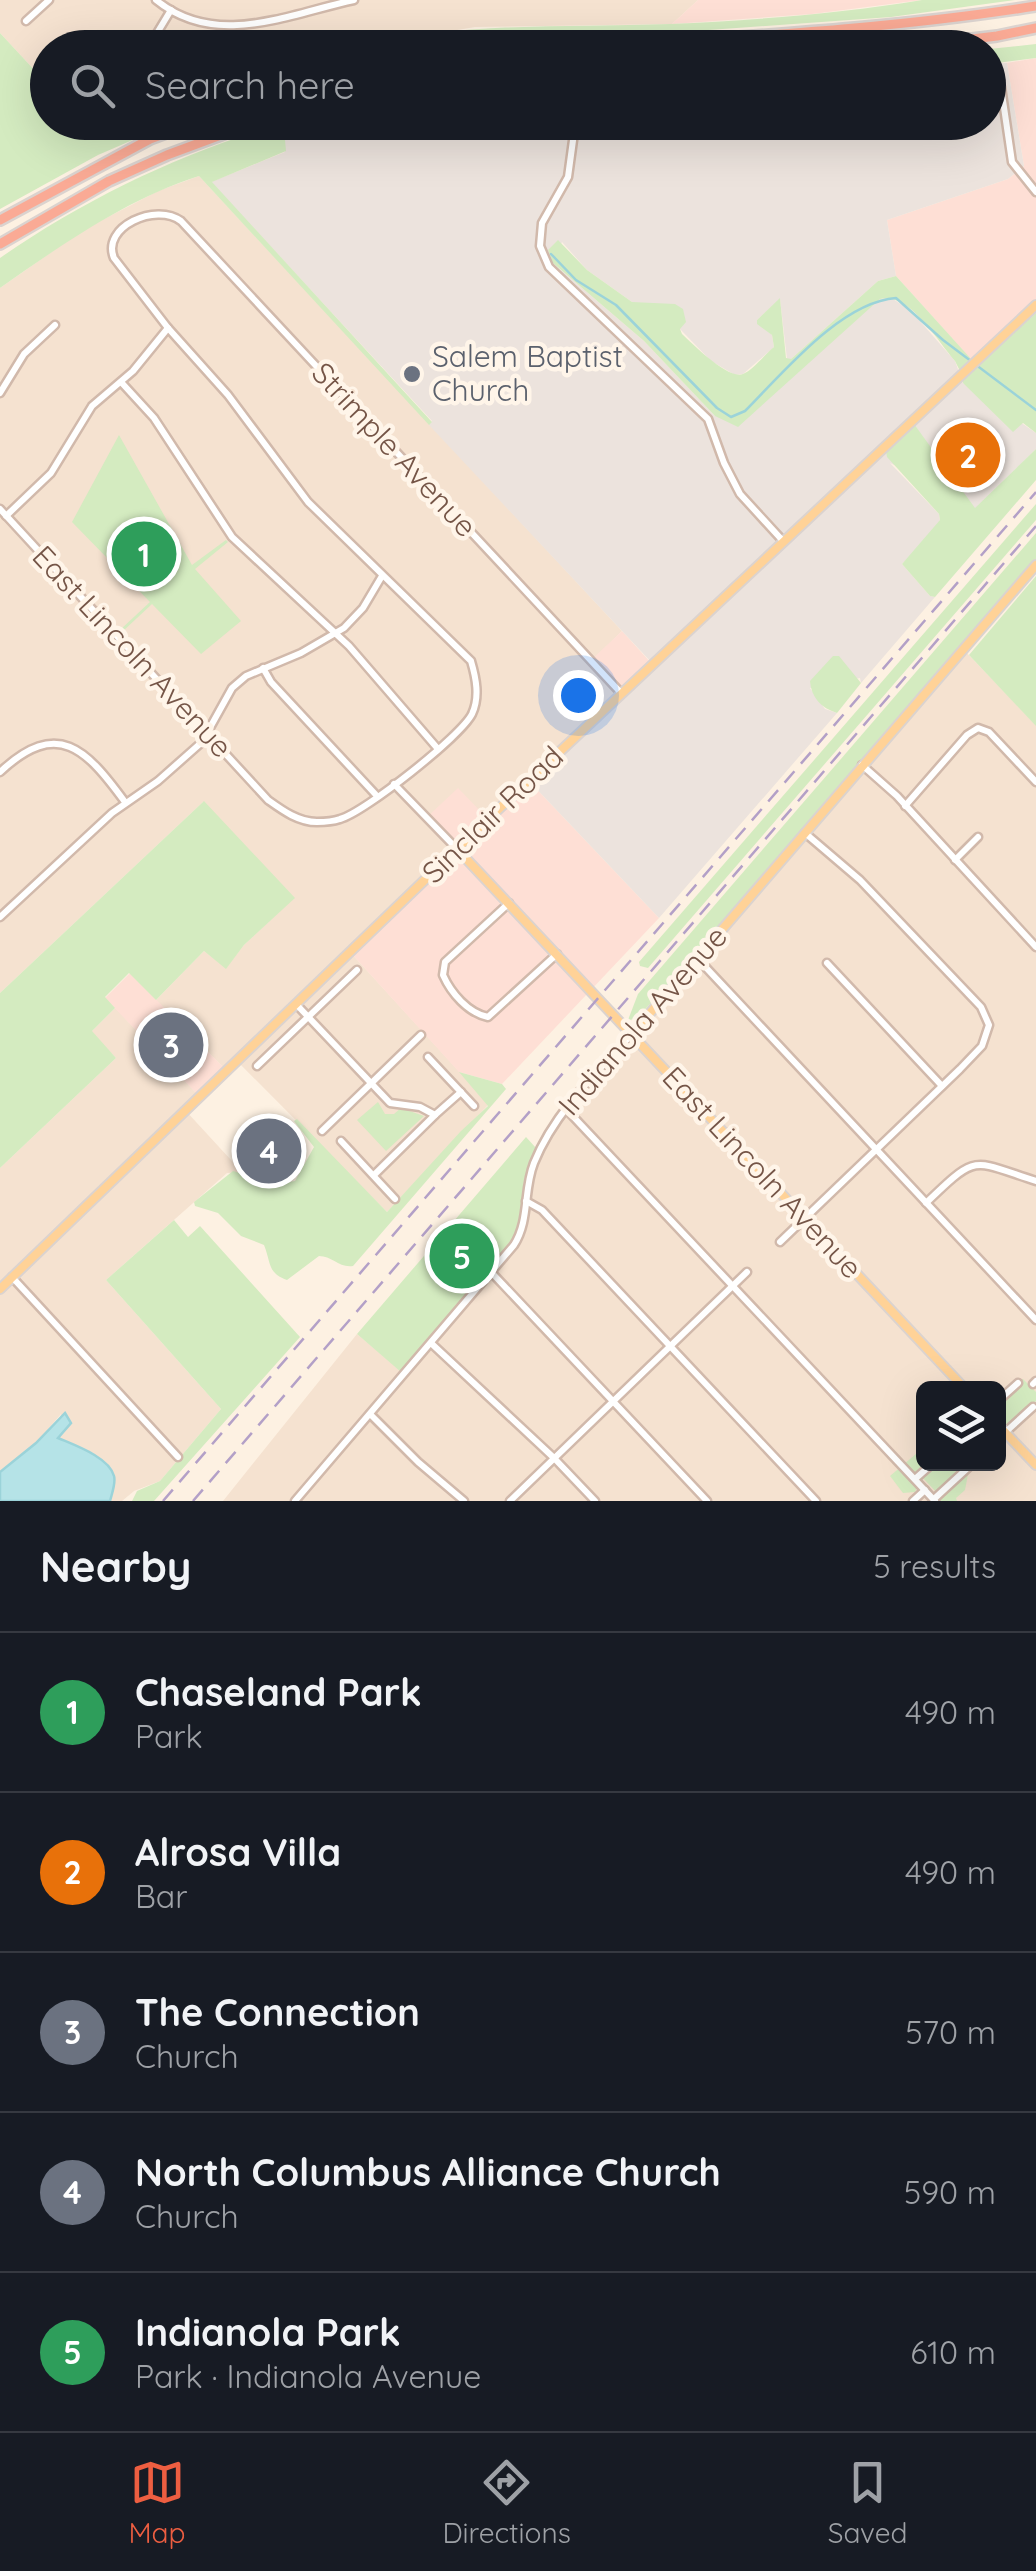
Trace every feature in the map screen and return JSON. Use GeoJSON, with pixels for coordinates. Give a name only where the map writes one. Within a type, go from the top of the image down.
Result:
{"type":"FeatureCollection","features":[{"type":"Feature","properties":{"kind":"highway"},"geometry":{"type":"LineString","coordinates":[[848,30],[1036,6]]}},
{"type":"Feature","properties":{"kind":"highway"},"geometry":{"type":"LineString","coordinates":[[1006,35],[1036,32]]}},
{"type":"Feature","properties":{"kind":"highway"},"geometry":{"type":"LineString","coordinates":[[0,220],[148,140]]}},
{"type":"Feature","properties":{"kind":"highway"},"geometry":{"type":"LineString","coordinates":[[0,244],[109,181],[207,140]]}},
{"type":"Feature","properties":{"kind":"main road","name":"Sinclair Road"},"geometry":{"type":"LineString","coordinates":[[0,1290],[456,849],[1036,305]]}},
{"type":"Feature","properties":{"kind":"main road","name":"Indianola Avenue"},"geometry":{"type":"LineString","coordinates":[[632,1034],[1036,565]]}},
{"type":"Feature","properties":{"kind":"main road","name":"East Lincoln Avenue"},"geometry":{"type":"LineString","coordinates":[[456,849],[957,1381]]}},
{"type":"Feature","properties":{"kind":"main road"},"geometry":{"type":"LineString","coordinates":[[1006,1437],[1036,1465]]}},
{"type":"Feature","properties":{"kind":"street"},"geometry":{"type":"LineString","coordinates":[[26,21],[49,0]]}},
{"type":"Feature","properties":{"kind":"street"},"geometry":{"type":"LineString","coordinates":[[156,0],[204,24],[242,26],[354,0]]}},
{"type":"Feature","properties":{"kind":"street"},"geometry":{"type":"LineString","coordinates":[[158,30],[170,10]]}},
{"type":"Feature","properties":{"kind":"street"},"geometry":{"type":"LineString","coordinates":[[1006,116],[1012,162],[1036,192]]}},
{"type":"Feature","properties":{"kind":"street"},"geometry":{"type":"LineString","coordinates":[[573,140],[568,177],[542,223],[540,246],[550,267],[708,419],[740,494],[783,541]]}},
{"type":"Feature","properties":{"kind":"street","name":"Strimple Avenue"},"geometry":{"type":"LineString","coordinates":[[168,328],[110,248],[125,227],[149,213],[164,212],[180,220],[621,693]]}},
{"type":"Feature","properties":{"kind":"street"},"geometry":{"type":"LineString","coordinates":[[0,394],[24,354],[55,325]]}},
{"type":"Feature","properties":{"kind":"street"},"geometry":{"type":"LineString","coordinates":[[3,512],[51,473],[92,406],[122,382],[168,328],[228,395],[308,502],[470,661],[477,681],[474,710],[458,734],[377,796],[272,682],[264,668]]}},
{"type":"Feature","properties":{"kind":"street"},"geometry":{"type":"LineString","coordinates":[[122,382],[154,418],[232,537],[336,634],[438,748]]}},
{"type":"Feature","properties":{"kind":"street","name":"East Lincoln Avenue"},"geometry":{"type":"LineString","coordinates":[[3,512],[268,800],[300,820],[316,822],[340,820],[377,796]]}},
{"type":"Feature","properties":{"kind":"street"},"geometry":{"type":"LineString","coordinates":[[0,918],[125,802],[202,742],[232,688],[246,676],[301,654],[336,634],[363,608],[382,576]]}},
{"type":"Feature","properties":{"kind":"street"},"geometry":{"type":"LineString","coordinates":[[905,806],[967,734],[978,728],[989,732],[1036,782]]}},
{"type":"Feature","properties":{"kind":"street"},"geometry":{"type":"LineString","coordinates":[[0,772],[34,747],[57,743],[71,746],[94,761],[125,802]]}},
{"type":"Feature","properties":{"kind":"street"},"geometry":{"type":"LineString","coordinates":[[862,766],[905,806],[1036,947]]}},
{"type":"Feature","properties":{"kind":"street","name":"East Lincoln Avenue"},"geometry":{"type":"LineString","coordinates":[[394,784],[456,849]]}},
{"type":"Feature","properties":{"kind":"street"},"geometry":{"type":"LineString","coordinates":[[780,1242],[982,1046],[989,1025],[981,1006],[882,902],[805,833]]}},
{"type":"Feature","properties":{"kind":"street"},"geometry":{"type":"LineString","coordinates":[[954,860],[978,838]]}},
{"type":"Feature","properties":{"kind":"street"},"geometry":{"type":"LineString","coordinates":[[509,903],[445,962],[445,982],[461,1000],[480,1016],[496,1013],[557,954]]}},
{"type":"Feature","properties":{"kind":"street"},"geometry":{"type":"LineString","coordinates":[[697,958],[1036,1320]]}},
{"type":"Feature","properties":{"kind":"street"},"geometry":{"type":"LineString","coordinates":[[826,963],[942,1086]]}},
{"type":"Feature","properties":{"kind":"street"},"geometry":{"type":"LineString","coordinates":[[258,1066],[358,970]]}},
{"type":"Feature","properties":{"kind":"street"},"geometry":{"type":"LineString","coordinates":[[296,1004],[390,1102],[420,1107],[436,1115]]}},
{"type":"Feature","properties":{"kind":"street","name":"Indianola Avenue"},"geometry":{"type":"LineString","coordinates":[[300,1499],[519,1238],[528,1183],[538,1154],[566,1109],[632,1034]]}},
{"type":"Feature","properties":{"kind":"street"},"geometry":{"type":"LineString","coordinates":[[322,1131],[421,1035]]}},
{"type":"Feature","properties":{"kind":"street"},"geometry":{"type":"LineString","coordinates":[[428,1057],[474,1106]]}},
{"type":"Feature","properties":{"kind":"street"},"geometry":{"type":"LineString","coordinates":[[374,1175],[461,1092]]}},
{"type":"Feature","properties":{"kind":"street"},"geometry":{"type":"LineString","coordinates":[[566,1109],[934,1500],[965,1471]]}},
{"type":"Feature","properties":{"kind":"street"},"geometry":{"type":"LineString","coordinates":[[341,1141],[395,1199]]}},
{"type":"Feature","properties":{"kind":"street"},"geometry":{"type":"LineString","coordinates":[[926,1204],[958,1173],[974,1166],[991,1164],[1036,1181]]}},
{"type":"Feature","properties":{"kind":"street"},"geometry":{"type":"LineString","coordinates":[[526,1201],[542,1210],[816,1501]]}},
{"type":"Feature","properties":{"kind":"street"},"geometry":{"type":"LineString","coordinates":[[492,1272],[707,1501]]}},
{"type":"Feature","properties":{"kind":"street"},"geometry":{"type":"LineString","coordinates":[[510,1501],[748,1272]]}},
{"type":"Feature","properties":{"kind":"street"},"geometry":{"type":"LineString","coordinates":[[12,1277],[178,1457]]}},
{"type":"Feature","properties":{"kind":"street"},"geometry":{"type":"LineString","coordinates":[[432,1344],[595,1501]]}},
{"type":"Feature","properties":{"kind":"street"},"geometry":{"type":"LineString","coordinates":[[1006,1394],[1018,1383]]}},
{"type":"Feature","properties":{"kind":"street"},"geometry":{"type":"LineString","coordinates":[[1006,1428],[1033,1406]]}},
{"type":"Feature","properties":{"kind":"street"},"geometry":{"type":"LineString","coordinates":[[370,1414],[464,1501]]}},
{"type":"Feature","properties":{"kind":"street"},"geometry":{"type":"LineString","coordinates":[[915,1480],[925,1471]]}},
{"type":"Feature","properties":{"kind":"street"},"geometry":{"type":"LineString","coordinates":[[913,1501],[925,1490]]}},
{"type":"Feature","properties":{"kind":"shaded area"},"geometry":{"type":"Polygon","coordinates":[[[0,0],[698,0],[672,24],[457,30],[30,30],[30,65],[0,33],[0,0]]]}},
{"type":"Feature","properties":{"kind":"shaded area"},"geometry":{"type":"Polygon","coordinates":[[[698,0],[922,0],[812,14],[672,24],[698,0]]]}},
{"type":"Feature","properties":{"kind":"shaded area"},"geometry":{"type":"Polygon","coordinates":[[[1036,58],[1036,313],[977,366],[896,276],[887,220],[1008,179],[1024,166],[1007,63],[1036,58]]]}},
{"type":"Feature","properties":{"kind":"shaded area"},"geometry":{"type":"Polygon","coordinates":[[[1006,63],[1024,166],[1008,179],[887,220],[896,276],[878,281],[791,359],[787,359],[780,299],[757,320],[772,335],[774,347],[743,374],[735,375],[711,361],[680,329],[587,270],[562,242],[553,263],[644,341],[715,416],[880,299],[890,297],[911,311],[955,361],[963,383],[1036,433],[1036,449],[975,509],[966,499],[890,463],[939,514],[936,528],[902,564],[935,597],[861,683],[860,678],[810,688],[825,709],[837,713],[659,918],[529,781],[652,663],[429,425],[432,421],[211,182],[285,152],[285,140],[1006,140],[1006,63]]]}},
{"type":"Feature","properties":{"kind":"shaded area"},"geometry":{"type":"Polygon","coordinates":[[[199,176],[622,631],[590,662],[619,695],[350,952],[489,1104],[387,1212],[237,1061],[226,1070],[156,1000],[204,951],[226,968],[244,945],[294,898],[203,802],[0,993],[0,288],[83,230],[158,191],[199,176]]]}},
{"type":"Feature","properties":{"kind":"shaded area"},"geometry":{"type":"Polygon","coordinates":[[[622,631],[652,664],[619,695],[589,662],[622,631]]]}},
{"type":"Feature","properties":{"kind":"shaded area"},"geometry":{"type":"Polygon","coordinates":[[[963,649],[1036,725],[1036,1501],[223,1501],[357,1334],[401,1371],[507,1249],[525,1218],[536,1148],[963,649]]]}},
{"type":"Feature","properties":{"kind":"shaded area"},"geometry":{"type":"Polygon","coordinates":[[[529,781],[659,918],[502,1084],[459,1072],[350,952],[456,851],[425,819],[458,788],[488,819],[529,781]]]}},
{"type":"Feature","properties":{"kind":"shaded area"},"geometry":{"type":"Polygon","coordinates":[[[130,973],[226,1070],[199,1096],[105,998],[130,973]]]}},
{"type":"Feature","properties":{"kind":"shaded area"},"geometry":{"type":"Polygon","coordinates":[[[115,1008],[199,1096],[185,1110],[242,1172],[227,1173],[106,1280],[221,1409],[160,1481],[134,1491],[122,1501],[110,1501],[115,1480],[93,1453],[58,1438],[61,1414],[36,1443],[0,1472],[0,1168],[116,1058],[91,1032],[115,1008]]]}},
{"type":"Feature","properties":{"kind":"green space"},"geometry":{"type":"Polygon","coordinates":[[[922,0],[1015,0],[891,17],[709,30],[464,30],[670,24],[828,13],[922,0]]]}},
{"type":"Feature","properties":{"kind":"green space"},"geometry":{"type":"Polygon","coordinates":[[[0,33],[30,65],[30,140],[133,140],[0,209],[0,33]]]}},
{"type":"Feature","properties":{"kind":"green space"},"geometry":{"type":"Polygon","coordinates":[[[1036,44],[1036,58],[1006,62],[1006,47],[1036,44]]]}},
{"type":"Feature","properties":{"kind":"green space"},"geometry":{"type":"Polygon","coordinates":[[[231,140],[285,140],[286,151],[212,182],[432,422],[429,425],[199,176],[120,210],[0,288],[0,258],[33,236],[138,178],[231,140]]]}},
{"type":"Feature","properties":{"kind":"green space"},"geometry":{"type":"Polygon","coordinates":[[[558,240],[587,270],[632,302],[675,304],[683,309],[686,322],[680,329],[682,334],[729,372],[747,372],[774,347],[772,335],[757,320],[780,298],[786,358],[791,359],[878,281],[896,276],[972,360],[960,371],[912,310],[891,299],[880,299],[738,427],[715,416],[644,341],[553,263],[548,250],[558,240]]]}},
{"type":"Feature","properties":{"kind":"green space"},"geometry":{"type":"Polygon","coordinates":[[[1036,313],[1036,433],[1023,423],[1013,432],[963,379],[1036,313]]]}},
{"type":"Feature","properties":{"kind":"green space"},"geometry":{"type":"Polygon","coordinates":[[[914,424],[975,508],[1036,449],[1036,480],[935,597],[902,564],[940,520],[939,514],[887,457],[886,451],[914,424]]]}},
{"type":"Feature","properties":{"kind":"green space"},"geometry":{"type":"Polygon","coordinates":[[[119,435],[192,565],[228,542],[195,569],[241,621],[201,654],[152,604],[120,630],[150,602],[72,522],[119,435]]]}},
{"type":"Feature","properties":{"kind":"green space"},"geometry":{"type":"Polygon","coordinates":[[[1036,504],[1036,520],[648,968],[640,966],[639,962],[1036,504]]]}},
{"type":"Feature","properties":{"kind":"green space"},"geometry":{"type":"Polygon","coordinates":[[[1036,533],[1036,559],[678,974],[636,1019],[628,1020],[638,994],[1036,533]]]}},
{"type":"Feature","properties":{"kind":"green space"},"geometry":{"type":"Polygon","coordinates":[[[1036,576],[1036,726],[969,655],[1036,576]]]}},
{"type":"Feature","properties":{"kind":"green space"},"geometry":{"type":"Polygon","coordinates":[[[833,656],[839,656],[861,683],[837,713],[818,701],[810,681],[833,656]]]}},
{"type":"Feature","properties":{"kind":"green space"},"geometry":{"type":"Polygon","coordinates":[[[204,801],[295,898],[244,945],[226,969],[204,951],[156,1000],[129,973],[105,997],[115,1008],[92,1031],[116,1058],[0,1168],[0,993],[204,801]]]}},
{"type":"Feature","properties":{"kind":"green space"},"geometry":{"type":"Polygon","coordinates":[[[459,1072],[502,1084],[506,1089],[353,1266],[319,1256],[287,1280],[273,1270],[264,1245],[241,1236],[218,1213],[195,1206],[194,1202],[233,1171],[277,1184],[295,1181],[314,1147],[294,1121],[297,1119],[387,1212],[488,1106],[459,1072]]]}},
{"type":"Feature","properties":{"kind":"green space"},"geometry":{"type":"Polygon","coordinates":[[[378,1102],[385,1114],[394,1114],[401,1108],[424,1116],[386,1151],[357,1120],[378,1102]]]}},
{"type":"Feature","properties":{"kind":"green space"},"geometry":{"type":"Polygon","coordinates":[[[526,1137],[536,1148],[524,1179],[522,1216],[515,1238],[401,1372],[357,1334],[526,1137]]]}},
{"type":"Feature","properties":{"kind":"green space"},"geometry":{"type":"Polygon","coordinates":[[[174,1220],[188,1237],[200,1226],[300,1337],[154,1501],[132,1501],[137,1491],[160,1481],[221,1409],[106,1280],[174,1220]]]}},
{"type":"Feature","properties":{"kind":"green space"},"geometry":{"type":"Polygon","coordinates":[[[1023,1379],[1036,1392],[1036,1401],[1006,1430],[1006,1396],[1023,1379]]]}},
{"type":"Feature","properties":{"kind":"green space"},"geometry":{"type":"Polygon","coordinates":[[[916,1454],[916,1471],[969,1471],[965,1490],[957,1501],[938,1501],[938,1494],[922,1477],[915,1492],[903,1493],[890,1476],[916,1454]]]}},
{"type":"Feature","properties":{"kind":"water"},"geometry":{"type":"Polygon","coordinates":[[[65,1413],[71,1423],[58,1438],[90,1452],[111,1469],[114,1482],[110,1501],[0,1501],[0,1472],[65,1413]]]}},
{"type":"Feature","properties":{"kind":"waterway"},"geometry":{"type":"LineString","coordinates":[[551,254],[576,280],[616,305],[717,408],[731,417],[745,411],[834,325],[875,302],[896,298],[943,340],[1036,410]]}},
{"type":"Feature","properties":{"kind":"railway"},"geometry":{"type":"LineString","coordinates":[[163,1501],[1036,492]]}},
{"type":"Feature","properties":{"kind":"railway"},"geometry":{"type":"LineString","coordinates":[[193,1501],[1036,526]]}},
{"type":"Feature","properties":{"kind":"place","name":"Salem Baptist Church"},"geometry":{"type":"Point","coordinates":[412,374]}},
{"type":"Feature","properties":{"kind":"place","name":"Alrosa Villa"},"geometry":{"type":"Point","coordinates":[968,455]}},
{"type":"Feature","properties":{"kind":"place","name":"Chaseland Park"},"geometry":{"type":"Point","coordinates":[144,554]}},
{"type":"Feature","properties":{"kind":"place","name":"The Connection"},"geometry":{"type":"Point","coordinates":[171,1045]}},
{"type":"Feature","properties":{"kind":"place","name":"North Columbus Alliance Church"},"geometry":{"type":"Point","coordinates":[269,1151]}},
{"type":"Feature","properties":{"kind":"place","name":"Indianola Park"},"geometry":{"type":"Point","coordinates":[462,1256]}}]}
